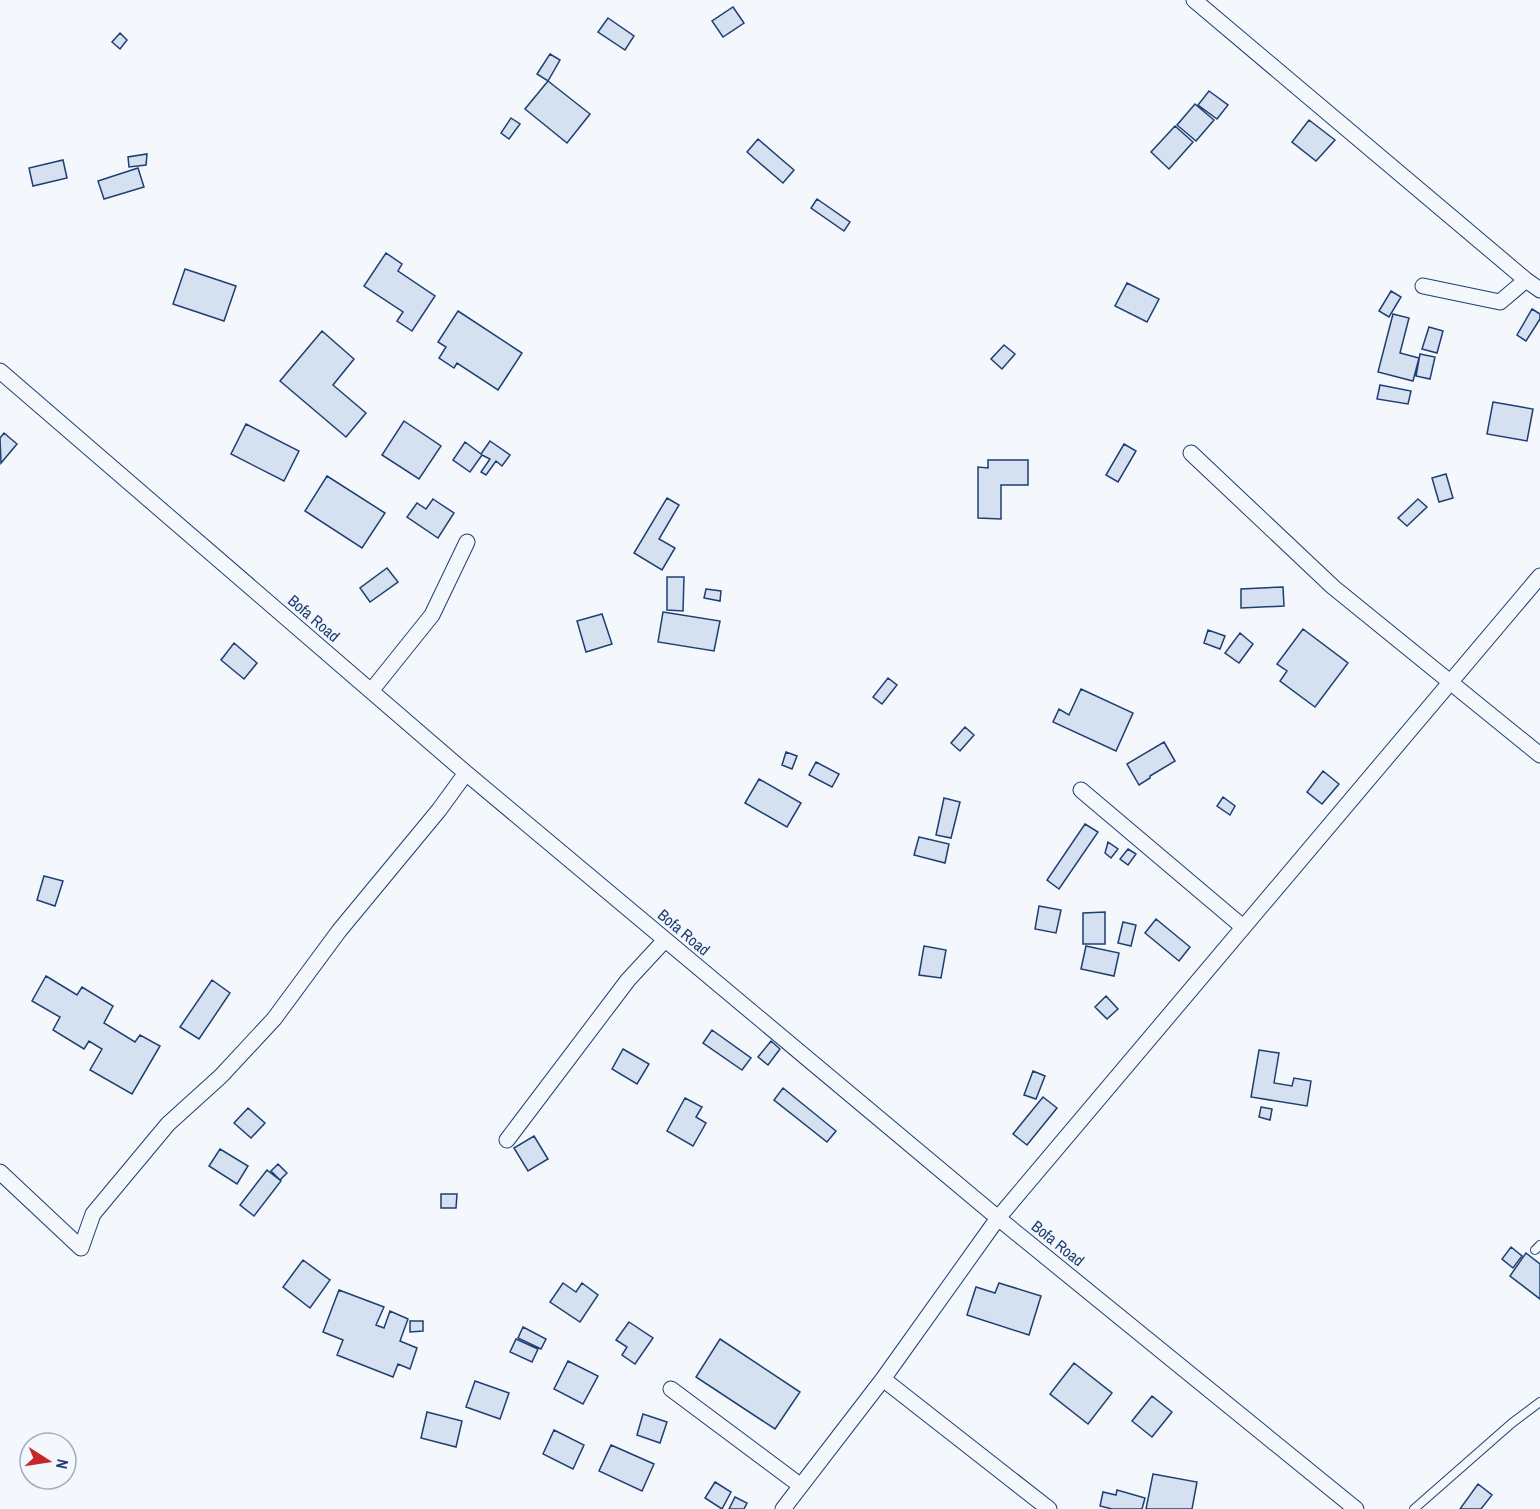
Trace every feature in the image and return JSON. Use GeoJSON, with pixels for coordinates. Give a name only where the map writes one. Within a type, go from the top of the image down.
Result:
{"type":"FeatureCollection","features":[{"type":"Feature","properties":{"kind":"street"},"geometry":{"type":"LineString","coordinates":[[1194,0],[1540,290]]}},
{"type":"Feature","properties":{"kind":"street"},"geometry":{"type":"LineString","coordinates":[[1423,286],[1500,302],[1527,280]]}},
{"type":"Feature","properties":{"kind":"street","name":"Bofa Road"},"geometry":{"type":"LineString","coordinates":[[0,371],[466,773],[998,1218],[1356,1509]]}},
{"type":"Feature","properties":{"kind":"street"},"geometry":{"type":"LineString","coordinates":[[1191,453],[1333,587],[1540,755]]}},
{"type":"Feature","properties":{"kind":"street"},"geometry":{"type":"LineString","coordinates":[[371,691],[432,615],[467,542]]}},
{"type":"Feature","properties":{"kind":"street"},"geometry":{"type":"LineString","coordinates":[[783,1509],[883,1379],[998,1218],[1540,576]]}},
{"type":"Feature","properties":{"kind":"street"},"geometry":{"type":"LineString","coordinates":[[0,1172],[81,1248],[93,1214],[168,1124],[221,1076],[274,1019],[339,931],[439,810],[466,773]]}},
{"type":"Feature","properties":{"kind":"street"},"geometry":{"type":"LineString","coordinates":[[1081,790],[1243,927]]}},
{"type":"Feature","properties":{"kind":"street"},"geometry":{"type":"LineString","coordinates":[[507,1140],[628,980],[665,940]]}},
{"type":"Feature","properties":{"kind":"street"},"geometry":{"type":"LineString","coordinates":[[883,1379],[1049,1509]]}},
{"type":"Feature","properties":{"kind":"street"},"geometry":{"type":"LineString","coordinates":[[670,1389],[801,1486]]}},
{"type":"Feature","properties":{"kind":"lane"},"geometry":{"type":"LineString","coordinates":[[1414,1509],[1512,1423],[1540,1402]]}},
{"type":"Feature","properties":{"kind":"building"},"geometry":{"type":"Polygon","coordinates":[[[733,7],[744,23],[723,37],[712,21],[733,7]]]}},
{"type":"Feature","properties":{"kind":"building"},"geometry":{"type":"Polygon","coordinates":[[[608,18],[634,36],[625,50],[598,32],[608,18]]]}},
{"type":"Feature","properties":{"kind":"building"},"geometry":{"type":"Polygon","coordinates":[[[120,33],[127,40],[120,49],[112,42],[120,33]]]}},
{"type":"Feature","properties":{"kind":"building"},"geometry":{"type":"Polygon","coordinates":[[[550,54],[560,60],[548,81],[537,74],[550,54]]]}},
{"type":"Feature","properties":{"kind":"building"},"geometry":{"type":"Polygon","coordinates":[[[548,81],[590,114],[567,143],[525,109],[548,81]]]}},
{"type":"Feature","properties":{"kind":"building"},"geometry":{"type":"Polygon","coordinates":[[[1209,91],[1228,105],[1217,119],[1198,105],[1209,91]]]}},
{"type":"Feature","properties":{"kind":"building"},"geometry":{"type":"Polygon","coordinates":[[[1195,104],[1214,120],[1196,141],[1177,125],[1195,104]]]}},
{"type":"Feature","properties":{"kind":"building"},"geometry":{"type":"Polygon","coordinates":[[[511,118],[520,124],[509,139],[501,133],[511,118]]]}},
{"type":"Feature","properties":{"kind":"building"},"geometry":{"type":"Polygon","coordinates":[[[1309,120],[1335,140],[1316,161],[1292,142],[1309,120]]]}},
{"type":"Feature","properties":{"kind":"building"},"geometry":{"type":"Polygon","coordinates":[[[1175,126],[1193,142],[1169,169],[1151,152],[1175,126]]]}},
{"type":"Feature","properties":{"kind":"building"},"geometry":{"type":"Polygon","coordinates":[[[758,139],[794,170],[783,183],[747,152],[758,139]]]}},
{"type":"Feature","properties":{"kind":"building"},"geometry":{"type":"Polygon","coordinates":[[[147,154],[146,165],[129,167],[128,157],[147,154]]]}},
{"type":"Feature","properties":{"kind":"building"},"geometry":{"type":"Polygon","coordinates":[[[63,160],[67,178],[33,186],[29,168],[63,160]]]}},
{"type":"Feature","properties":{"kind":"building"},"geometry":{"type":"Polygon","coordinates":[[[138,168],[144,187],[104,199],[98,181],[138,168]]]}},
{"type":"Feature","properties":{"kind":"building"},"geometry":{"type":"Polygon","coordinates":[[[817,199],[850,222],[844,231],[811,208],[817,199]]]}},
{"type":"Feature","properties":{"kind":"building"},"geometry":{"type":"Polygon","coordinates":[[[386,253],[402,264],[398,271],[435,296],[412,331],[397,321],[403,312],[364,286],[386,253]]]}},
{"type":"Feature","properties":{"kind":"building"},"geometry":{"type":"Polygon","coordinates":[[[185,269],[236,286],[224,321],[173,304],[185,269]]]}},
{"type":"Feature","properties":{"kind":"building"},"geometry":{"type":"Polygon","coordinates":[[[1127,283],[1159,299],[1147,322],[1115,306],[1127,283]]]}},
{"type":"Feature","properties":{"kind":"building"},"geometry":{"type":"Polygon","coordinates":[[[1391,291],[1401,297],[1389,317],[1379,311],[1391,291]]]}},
{"type":"Feature","properties":{"kind":"building"},"geometry":{"type":"Polygon","coordinates":[[[1532,309],[1540,314],[1540,319],[1526,341],[1517,335],[1532,309]]]}},
{"type":"Feature","properties":{"kind":"building"},"geometry":{"type":"Polygon","coordinates":[[[458,311],[522,353],[498,390],[457,363],[454,368],[439,358],[446,347],[438,342],[458,311]]]}},
{"type":"Feature","properties":{"kind":"building"},"geometry":{"type":"Polygon","coordinates":[[[1393,314],[1409,318],[1400,353],[1419,358],[1413,381],[1378,372],[1393,314]]]}},
{"type":"Feature","properties":{"kind":"building"},"geometry":{"type":"Polygon","coordinates":[[[1429,327],[1443,331],[1437,353],[1422,349],[1429,327]]]}},
{"type":"Feature","properties":{"kind":"building"},"geometry":{"type":"Polygon","coordinates":[[[322,331],[354,359],[333,385],[366,413],[346,437],[280,381],[322,331]]]}},
{"type":"Feature","properties":{"kind":"building"},"geometry":{"type":"Polygon","coordinates":[[[1004,345],[1015,354],[1002,369],[991,359],[1004,345]]]}},
{"type":"Feature","properties":{"kind":"building"},"geometry":{"type":"Polygon","coordinates":[[[1420,354],[1435,357],[1430,379],[1416,376],[1420,354]]]}},
{"type":"Feature","properties":{"kind":"building"},"geometry":{"type":"Polygon","coordinates":[[[1380,385],[1411,391],[1408,404],[1377,399],[1380,385]]]}},
{"type":"Feature","properties":{"kind":"building"},"geometry":{"type":"Polygon","coordinates":[[[1493,402],[1533,409],[1527,441],[1487,434],[1493,402]]]}},
{"type":"Feature","properties":{"kind":"building"},"geometry":{"type":"Polygon","coordinates":[[[404,421],[441,446],[419,479],[382,455],[404,421]]]}},
{"type":"Feature","properties":{"kind":"building"},"geometry":{"type":"Polygon","coordinates":[[[246,424],[299,451],[284,481],[231,454],[246,424]]]}},
{"type":"Feature","properties":{"kind":"building"},"geometry":{"type":"Polygon","coordinates":[[[4,433],[17,444],[1,463],[0,438],[4,433]]]}},
{"type":"Feature","properties":{"kind":"building"},"geometry":{"type":"Polygon","coordinates":[[[490,441],[510,455],[502,466],[496,461],[486,475],[481,472],[490,459],[482,455],[470,472],[453,460],[465,442],[481,454],[490,441]]]}},
{"type":"Feature","properties":{"kind":"building"},"geometry":{"type":"Polygon","coordinates":[[[1124,444],[1136,451],[1118,482],[1106,475],[1124,444]]]}},
{"type":"Feature","properties":{"kind":"building"},"geometry":{"type":"Polygon","coordinates":[[[988,460],[1028,460],[1028,485],[1001,485],[1001,519],[978,518],[978,467],[988,468],[988,460]]]}},
{"type":"Feature","properties":{"kind":"building"},"geometry":{"type":"Polygon","coordinates":[[[1446,474],[1453,498],[1439,502],[1432,478],[1446,474]]]}},
{"type":"Feature","properties":{"kind":"building"},"geometry":{"type":"Polygon","coordinates":[[[327,476],[385,513],[362,548],[305,511],[327,476]]]}},
{"type":"Feature","properties":{"kind":"building"},"geometry":{"type":"Polygon","coordinates":[[[667,498],[679,505],[659,539],[675,548],[662,570],[634,553],[667,498]]]}},
{"type":"Feature","properties":{"kind":"building"},"geometry":{"type":"Polygon","coordinates":[[[433,499],[454,513],[438,538],[407,517],[417,503],[426,509],[433,499]]]}},
{"type":"Feature","properties":{"kind":"building"},"geometry":{"type":"Polygon","coordinates":[[[1418,499],[1427,507],[1407,526],[1398,518],[1418,499]]]}},
{"type":"Feature","properties":{"kind":"building"},"geometry":{"type":"Polygon","coordinates":[[[387,568],[398,582],[370,602],[360,588],[387,568]]]}},
{"type":"Feature","properties":{"kind":"building"},"geometry":{"type":"Polygon","coordinates":[[[667,577],[684,577],[683,611],[667,610],[667,577]]]}},
{"type":"Feature","properties":{"kind":"building"},"geometry":{"type":"Polygon","coordinates":[[[1283,587],[1284,606],[1241,608],[1241,589],[1283,587]]]}},
{"type":"Feature","properties":{"kind":"building"},"geometry":{"type":"Polygon","coordinates":[[[706,589],[721,591],[720,601],[704,598],[706,589]]]}},
{"type":"Feature","properties":{"kind":"building"},"geometry":{"type":"Polygon","coordinates":[[[663,612],[720,621],[714,651],[658,642],[663,612]]]}},
{"type":"Feature","properties":{"kind":"building"},"geometry":{"type":"Polygon","coordinates":[[[602,614],[612,644],[586,652],[577,621],[602,614]]]}},
{"type":"Feature","properties":{"kind":"building"},"geometry":{"type":"Polygon","coordinates":[[[1303,629],[1348,663],[1315,707],[1280,681],[1287,671],[1277,664],[1303,629]]]}},
{"type":"Feature","properties":{"kind":"building"},"geometry":{"type":"Polygon","coordinates":[[[1208,630],[1225,636],[1220,649],[1204,643],[1208,630]]]}},
{"type":"Feature","properties":{"kind":"building"},"geometry":{"type":"Polygon","coordinates":[[[1240,633],[1253,644],[1239,663],[1225,653],[1240,633]]]}},
{"type":"Feature","properties":{"kind":"building"},"geometry":{"type":"Polygon","coordinates":[[[234,643],[257,663],[244,679],[221,660],[234,643]]]}},
{"type":"Feature","properties":{"kind":"building"},"geometry":{"type":"Polygon","coordinates":[[[888,678],[897,685],[882,704],[873,697],[888,678]]]}},
{"type":"Feature","properties":{"kind":"building"},"geometry":{"type":"Polygon","coordinates":[[[1081,689],[1133,713],[1116,751],[1053,722],[1059,709],[1069,715],[1081,689]]]}},
{"type":"Feature","properties":{"kind":"building"},"geometry":{"type":"Polygon","coordinates":[[[965,727],[974,735],[960,751],[951,743],[965,727]]]}},
{"type":"Feature","properties":{"kind":"building"},"geometry":{"type":"Polygon","coordinates":[[[1164,742],[1175,761],[1139,785],[1127,764],[1164,742]]]}},
{"type":"Feature","properties":{"kind":"building"},"geometry":{"type":"Polygon","coordinates":[[[786,752],[797,756],[792,769],[782,765],[786,752]]]}},
{"type":"Feature","properties":{"kind":"building"},"geometry":{"type":"Polygon","coordinates":[[[816,762],[839,774],[832,787],[809,775],[816,762]]]}},
{"type":"Feature","properties":{"kind":"building"},"geometry":{"type":"Polygon","coordinates":[[[1323,771],[1339,784],[1322,804],[1307,792],[1323,771]]]}},
{"type":"Feature","properties":{"kind":"building"},"geometry":{"type":"Polygon","coordinates":[[[759,779],[801,803],[787,827],[745,803],[759,779]]]}},
{"type":"Feature","properties":{"kind":"building"},"geometry":{"type":"Polygon","coordinates":[[[1223,797],[1235,806],[1230,815],[1217,806],[1223,797]]]}},
{"type":"Feature","properties":{"kind":"building"},"geometry":{"type":"Polygon","coordinates":[[[944,798],[960,802],[951,838],[936,835],[944,798]]]}},
{"type":"Feature","properties":{"kind":"building"},"geometry":{"type":"Polygon","coordinates":[[[1085,824],[1098,832],[1059,889],[1047,880],[1085,824]]]}},
{"type":"Feature","properties":{"kind":"building"},"geometry":{"type":"Polygon","coordinates":[[[919,837],[949,844],[945,863],[914,855],[919,837]]]}},
{"type":"Feature","properties":{"kind":"building"},"geometry":{"type":"Polygon","coordinates":[[[1108,842],[1118,849],[1111,858],[1105,853],[1108,842]]]}},
{"type":"Feature","properties":{"kind":"building"},"geometry":{"type":"Polygon","coordinates":[[[1128,849],[1136,854],[1128,865],[1120,859],[1128,849]]]}},
{"type":"Feature","properties":{"kind":"building"},"geometry":{"type":"Polygon","coordinates":[[[44,876],[63,881],[55,906],[37,900],[44,876]]]}},
{"type":"Feature","properties":{"kind":"building"},"geometry":{"type":"Polygon","coordinates":[[[1039,906],[1061,910],[1056,933],[1035,929],[1039,906]]]}},
{"type":"Feature","properties":{"kind":"building"},"geometry":{"type":"Polygon","coordinates":[[[1105,912],[1105,944],[1083,944],[1083,913],[1105,912]]]}},
{"type":"Feature","properties":{"kind":"building"},"geometry":{"type":"Polygon","coordinates":[[[1156,919],[1190,947],[1179,961],[1145,933],[1156,919]]]}},
{"type":"Feature","properties":{"kind":"building"},"geometry":{"type":"Polygon","coordinates":[[[1123,922],[1136,925],[1131,946],[1118,943],[1123,922]]]}},
{"type":"Feature","properties":{"kind":"building"},"geometry":{"type":"Polygon","coordinates":[[[924,946],[946,950],[941,978],[919,975],[924,946]]]}},
{"type":"Feature","properties":{"kind":"building"},"geometry":{"type":"Polygon","coordinates":[[[1086,946],[1119,953],[1114,976],[1081,969],[1086,946]]]}},
{"type":"Feature","properties":{"kind":"building"},"geometry":{"type":"Polygon","coordinates":[[[46,976],[77,995],[82,987],[113,1006],[104,1023],[135,1042],[140,1035],[160,1046],[132,1094],[90,1070],[102,1049],[89,1041],[84,1049],[53,1030],[60,1017],[32,1001],[46,976]]]}},
{"type":"Feature","properties":{"kind":"building"},"geometry":{"type":"Polygon","coordinates":[[[212,980],[230,993],[199,1039],[180,1027],[212,980]]]}},
{"type":"Feature","properties":{"kind":"building"},"geometry":{"type":"Polygon","coordinates":[[[1106,996],[1118,1009],[1107,1019],[1095,1007],[1106,996]]]}},
{"type":"Feature","properties":{"kind":"building"},"geometry":{"type":"Polygon","coordinates":[[[712,1030],[751,1058],[742,1070],[703,1043],[712,1030]]]}},
{"type":"Feature","properties":{"kind":"building"},"geometry":{"type":"Polygon","coordinates":[[[771,1041],[780,1049],[768,1065],[758,1057],[771,1041]]]}},
{"type":"Feature","properties":{"kind":"building"},"geometry":{"type":"Polygon","coordinates":[[[623,1049],[649,1064],[637,1084],[612,1069],[623,1049]]]}},
{"type":"Feature","properties":{"kind":"building"},"geometry":{"type":"Polygon","coordinates":[[[1259,1050],[1279,1053],[1274,1083],[1292,1086],[1294,1078],[1311,1081],[1307,1106],[1251,1097],[1259,1050]]]}},
{"type":"Feature","properties":{"kind":"building"},"geometry":{"type":"Polygon","coordinates":[[[1033,1071],[1045,1076],[1036,1099],[1024,1095],[1033,1071]]]}},
{"type":"Feature","properties":{"kind":"building"},"geometry":{"type":"Polygon","coordinates":[[[783,1088],[836,1131],[827,1142],[774,1100],[783,1088]]]}},
{"type":"Feature","properties":{"kind":"building"},"geometry":{"type":"Polygon","coordinates":[[[1043,1097],[1057,1108],[1027,1145],[1013,1134],[1043,1097]]]}},
{"type":"Feature","properties":{"kind":"building"},"geometry":{"type":"Polygon","coordinates":[[[685,1098],[702,1107],[696,1117],[706,1123],[693,1146],[667,1131],[685,1098]]]}},
{"type":"Feature","properties":{"kind":"building"},"geometry":{"type":"Polygon","coordinates":[[[1261,1107],[1272,1109],[1270,1120],[1259,1117],[1261,1107]]]}},
{"type":"Feature","properties":{"kind":"building"},"geometry":{"type":"Polygon","coordinates":[[[248,1108],[265,1123],[251,1138],[234,1123],[248,1108]]]}},
{"type":"Feature","properties":{"kind":"building"},"geometry":{"type":"Polygon","coordinates":[[[534,1136],[548,1159],[528,1171],[514,1148],[534,1136]]]}},
{"type":"Feature","properties":{"kind":"building"},"geometry":{"type":"Polygon","coordinates":[[[220,1149],[248,1166],[237,1184],[209,1166],[220,1149]]]}},
{"type":"Feature","properties":{"kind":"building"},"geometry":{"type":"Polygon","coordinates":[[[278,1164],[287,1173],[280,1180],[271,1171],[278,1164]]]}},
{"type":"Feature","properties":{"kind":"building"},"geometry":{"type":"Polygon","coordinates":[[[267,1170],[281,1181],[254,1216],[240,1205],[267,1170]]]}},
{"type":"Feature","properties":{"kind":"building"},"geometry":{"type":"Polygon","coordinates":[[[441,1194],[457,1194],[456,1208],[441,1208],[441,1194]]]}},
{"type":"Feature","properties":{"kind":"building"},"geometry":{"type":"Polygon","coordinates":[[[1511,1247],[1522,1256],[1513,1268],[1502,1259],[1511,1247]]]}},
{"type":"Feature","properties":{"kind":"building"},"geometry":{"type":"Polygon","coordinates":[[[1526,1253],[1540,1264],[1540,1299],[1510,1276],[1526,1253]]]}},
{"type":"Feature","properties":{"kind":"building"},"geometry":{"type":"Polygon","coordinates":[[[303,1260],[330,1280],[310,1308],[283,1287],[303,1260]]]}},
{"type":"Feature","properties":{"kind":"building"},"geometry":{"type":"Polygon","coordinates":[[[563,1283],[576,1292],[582,1283],[598,1295],[580,1322],[550,1302],[563,1283]]]}},
{"type":"Feature","properties":{"kind":"building"},"geometry":{"type":"Polygon","coordinates":[[[999,1283],[1041,1296],[1029,1335],[967,1315],[976,1287],[995,1293],[999,1283]]]}},
{"type":"Feature","properties":{"kind":"building"},"geometry":{"type":"Polygon","coordinates":[[[339,1290],[384,1307],[376,1325],[384,1328],[390,1311],[408,1319],[400,1341],[417,1348],[410,1369],[398,1364],[393,1377],[337,1355],[343,1340],[323,1332],[339,1290]]]}},
{"type":"Feature","properties":{"kind":"building"},"geometry":{"type":"Polygon","coordinates":[[[410,1321],[423,1321],[423,1331],[410,1332],[410,1321]]]}},
{"type":"Feature","properties":{"kind":"building"},"geometry":{"type":"Polygon","coordinates":[[[629,1322],[653,1338],[635,1364],[622,1355],[627,1347],[616,1340],[629,1322]]]}},
{"type":"Feature","properties":{"kind":"building"},"geometry":{"type":"Polygon","coordinates":[[[523,1327],[546,1339],[541,1349],[518,1338],[523,1327]]]}},
{"type":"Feature","properties":{"kind":"building"},"geometry":{"type":"Polygon","coordinates":[[[516,1339],[538,1349],[532,1362],[510,1352],[516,1339]]]}},
{"type":"Feature","properties":{"kind":"building"},"geometry":{"type":"Polygon","coordinates":[[[720,1339],[800,1392],[775,1429],[696,1377],[720,1339]]]}},
{"type":"Feature","properties":{"kind":"building"},"geometry":{"type":"Polygon","coordinates":[[[568,1361],[598,1376],[583,1404],[554,1389],[568,1361]]]}},
{"type":"Feature","properties":{"kind":"building"},"geometry":{"type":"Polygon","coordinates":[[[1074,1363],[1112,1393],[1088,1424],[1050,1394],[1074,1363]]]}},
{"type":"Feature","properties":{"kind":"building"},"geometry":{"type":"Polygon","coordinates":[[[475,1381],[509,1393],[500,1419],[466,1407],[475,1381]]]}},
{"type":"Feature","properties":{"kind":"building"},"geometry":{"type":"Polygon","coordinates":[[[1152,1396],[1172,1412],[1152,1437],[1132,1421],[1152,1396]]]}},
{"type":"Feature","properties":{"kind":"building"},"geometry":{"type":"Polygon","coordinates":[[[427,1412],[462,1421],[456,1447],[421,1438],[427,1412]]]}},
{"type":"Feature","properties":{"kind":"building"},"geometry":{"type":"Polygon","coordinates":[[[643,1414],[667,1422],[660,1443],[637,1435],[643,1414]]]}},
{"type":"Feature","properties":{"kind":"building"},"geometry":{"type":"Polygon","coordinates":[[[554,1430],[584,1445],[573,1469],[543,1454],[554,1430]]]}},
{"type":"Feature","properties":{"kind":"building"},"geometry":{"type":"Polygon","coordinates":[[[611,1445],[654,1464],[642,1491],[599,1471],[611,1445]]]}},
{"type":"Feature","properties":{"kind":"building"},"geometry":{"type":"Polygon","coordinates":[[[1153,1474],[1197,1482],[1192,1509],[1146,1509],[1153,1474]]]}},
{"type":"Feature","properties":{"kind":"building"},"geometry":{"type":"Polygon","coordinates":[[[715,1482],[731,1492],[722,1509],[705,1498],[715,1482]]]}},
{"type":"Feature","properties":{"kind":"building"},"geometry":{"type":"Polygon","coordinates":[[[1478,1484],[1492,1495],[1481,1509],[1460,1509],[1478,1484]]]}},
{"type":"Feature","properties":{"kind":"building"},"geometry":{"type":"Polygon","coordinates":[[[1117,1490],[1145,1498],[1142,1509],[1112,1509],[1100,1506],[1103,1492],[1116,1495],[1117,1490]]]}},
{"type":"Feature","properties":{"kind":"building"},"geometry":{"type":"Polygon","coordinates":[[[735,1497],[747,1503],[744,1509],[729,1509],[735,1497]]]}}]}
